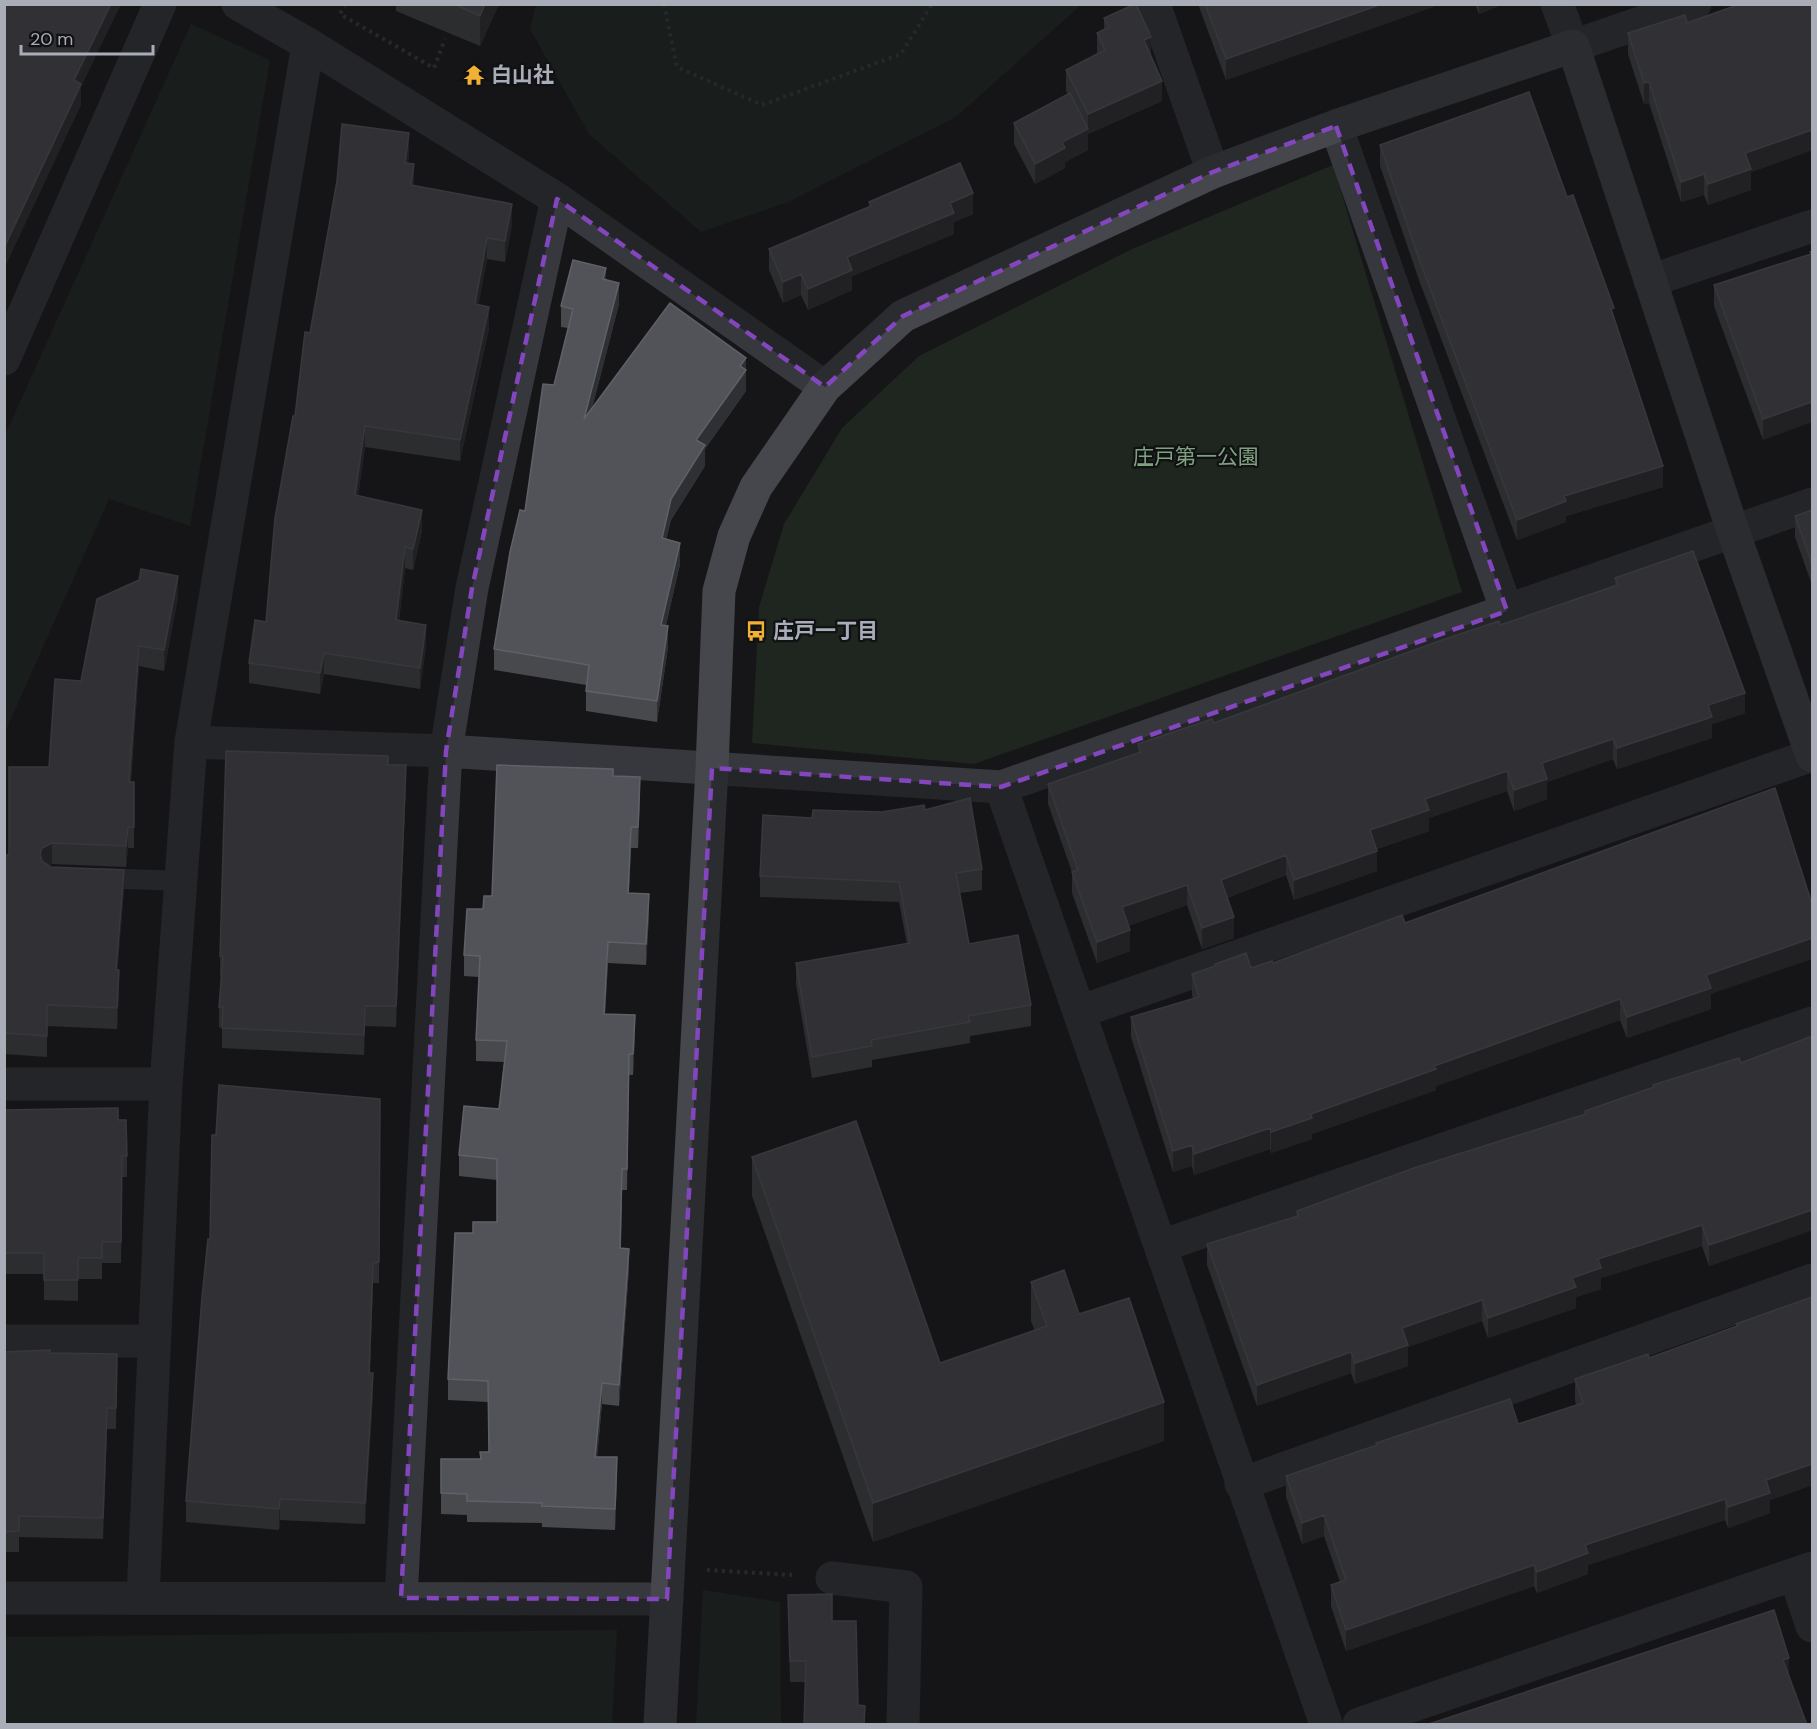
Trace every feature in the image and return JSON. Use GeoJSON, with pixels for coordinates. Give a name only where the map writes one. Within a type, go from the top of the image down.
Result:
{"type":"FeatureCollection","features":[{"type":"Feature","properties":{"kind":"street"},"geometry":{"type":"LineString","coordinates":[[4,360],[160,4]]}},
{"type":"Feature","properties":{"kind":"street"},"geometry":{"type":"LineString","coordinates":[[238,4],[308,44],[556,199],[825,387]]}},
{"type":"Feature","properties":{"kind":"street"},"geometry":{"type":"LineString","coordinates":[[1154,4],[1213,172]]}},
{"type":"Feature","properties":{"kind":"street"},"geometry":{"type":"LineString","coordinates":[[1079,1012],[1812,755],[1733,531],[1573,46],[1557,4]]}},
{"type":"Feature","properties":{"kind":"street"},"geometry":{"type":"LineString","coordinates":[[660,1725],[712,768],[719,591],[734,536],[756,487],[825,387],[903,316],[1213,172],[1336,126],[1695,4]]}},
{"type":"Feature","properties":{"kind":"street"},"geometry":{"type":"LineString","coordinates":[[143,1598],[166,1084],[191,742],[308,44]]}},
{"type":"Feature","properties":{"kind":"street"},"geometry":{"type":"LineString","coordinates":[[1336,126],[1506,611]]}},
{"type":"Feature","properties":{"kind":"street"},"geometry":{"type":"LineString","coordinates":[[401,1598],[446,751],[472,588],[556,199]]}},
{"type":"Feature","properties":{"kind":"street"},"geometry":{"type":"LineString","coordinates":[[1650,281],[1812,226]]}},
{"type":"Feature","properties":{"kind":"street"},"geometry":{"type":"LineString","coordinates":[[191,742],[446,751],[1001,787],[1812,504]]}},
{"type":"Feature","properties":{"kind":"street"},"geometry":{"type":"LineString","coordinates":[[1001,787],[1326,1725]]}},
{"type":"Feature","properties":{"kind":"street"},"geometry":{"type":"LineString","coordinates":[[1161,1246],[1812,1023]]}},
{"type":"Feature","properties":{"kind":"street"},"geometry":{"type":"LineString","coordinates":[[4,1084],[166,1084]]}},
{"type":"Feature","properties":{"kind":"street"},"geometry":{"type":"LineString","coordinates":[[1241,1484],[1812,1280]]}},
{"type":"Feature","properties":{"kind":"street"},"geometry":{"type":"LineString","coordinates":[[4,1341],[153,1341]]}},
{"type":"Feature","properties":{"kind":"street"},"geometry":{"type":"LineString","coordinates":[[1359,1725],[1804,1572],[1812,1626]]}},
{"type":"Feature","properties":{"kind":"street"},"geometry":{"type":"LineString","coordinates":[[832,1578],[906,1587],[903,1725]]}},
{"type":"Feature","properties":{"kind":"street"},"geometry":{"type":"LineString","coordinates":[[4,1598],[401,1598],[668,1583]]}},
{"type":"Feature","properties":{"kind":"lane"},"geometry":{"type":"LineString","coordinates":[[75,877],[181,881]]}},
{"type":"Feature","properties":{"kind":"path"},"geometry":{"type":"LineString","coordinates":[[345,4],[340,14],[434,68],[445,39]]}},
{"type":"Feature","properties":{"kind":"path"},"geometry":{"type":"LineString","coordinates":[[664,4],[677,67],[762,105],[901,54],[932,4]]}},
{"type":"Feature","properties":{"kind":"path"},"geometry":{"type":"LineString","coordinates":[[668,1583],[832,1578]]}},
{"type":"Feature","properties":{"kind":"highlighted area"},"geometry":{"type":"Polygon","coordinates":[[[1336,126],[1507,611],[1001,787],[712,768],[667,1599],[401,1598],[446,751],[472,588],[557,199],[825,387],[903,316],[1213,172],[1336,126]]]}},
{"type":"Feature","properties":{"kind":"green space"},"geometry":{"type":"Polygon","coordinates":[[[536,4],[1081,5],[956,117],[788,202],[701,232],[589,134],[530,29],[536,4]]]}},
{"type":"Feature","properties":{"kind":"green space"},"geometry":{"type":"Polygon","coordinates":[[[191,24],[270,60],[190,526],[109,499],[5,732],[5,435],[191,24]]]}},
{"type":"Feature","properties":{"kind":"green space","name":"庄戸第一公園"},"geometry":{"type":"Polygon","coordinates":[[[1333,165],[1462,592],[974,764],[752,743],[759,607],[784,524],[842,428],[919,356],[1132,249],[1333,165]]]}},
{"type":"Feature","properties":{"kind":"green space"},"geometry":{"type":"Polygon","coordinates":[[[703,1590],[780,1602],[781,1724],[696,1724],[703,1590]]]}},
{"type":"Feature","properties":{"kind":"green space"},"geometry":{"type":"Polygon","coordinates":[[[617,1630],[612,1724],[5,1724],[5,1637],[617,1630]]]}},
{"type":"Feature","properties":{"kind":"building"},"geometry":{"type":"Polygon","coordinates":[[[4,4],[111,4],[74,80],[81,84],[4,248],[4,4]]]}},
{"type":"Feature","properties":{"kind":"building"},"geometry":{"type":"Polygon","coordinates":[[[454,4],[485,4],[480,16],[454,4]]]}},
{"type":"Feature","properties":{"kind":"building"},"geometry":{"type":"Polygon","coordinates":[[[1136,4],[1151,37],[1144,40],[1162,81],[1088,114],[1066,70],[1105,50],[1097,33],[1109,27],[1104,18],[1136,4]]]}},
{"type":"Feature","properties":{"kind":"building"},"geometry":{"type":"Polygon","coordinates":[[[1205,4],[1382,4],[1226,59],[1205,4]]]}},
{"type":"Feature","properties":{"kind":"building"},"geometry":{"type":"Polygon","coordinates":[[[1740,4],[1812,4],[1812,130],[1745,153],[1751,169],[1708,184],[1704,174],[1681,182],[1649,82],[1644,83],[1628,33],[1685,15],[1687,23],[1740,4]]]}},
{"type":"Feature","properties":{"kind":"building"},"geometry":{"type":"Polygon","coordinates":[[[1529,92],[1567,197],[1573,195],[1614,308],[1611,309],[1663,466],[1564,496],[1566,501],[1517,520],[1419,259],[1380,145],[1529,92]]]}},
{"type":"Feature","properties":{"kind":"building"},"geometry":{"type":"Polygon","coordinates":[[[1070,93],[1088,129],[1062,142],[1065,148],[1035,164],[1014,123],[1070,93]]]}},
{"type":"Feature","properties":{"kind":"building"},"geometry":{"type":"Polygon","coordinates":[[[342,124],[409,133],[405,163],[414,164],[411,185],[512,204],[505,241],[487,238],[475,304],[489,307],[460,440],[365,426],[355,495],[422,510],[413,549],[405,547],[396,620],[426,625],[420,668],[324,653],[320,673],[249,663],[255,620],[266,622],[275,518],[293,416],[295,416],[305,332],[310,333],[337,181],[342,124]]]}},
{"type":"Feature","properties":{"kind":"building"},"geometry":{"type":"Polygon","coordinates":[[[960,163],[973,193],[950,203],[954,213],[847,257],[852,270],[808,289],[801,274],[783,282],[769,249],[871,206],[869,202],[960,163]]]}},
{"type":"Feature","properties":{"kind":"building"},"geometry":{"type":"Polygon","coordinates":[[[1812,251],[1812,402],[1763,419],[1714,285],[1811,254],[1812,251]]]}},
{"type":"Feature","properties":{"kind":"building"},"geometry":{"type":"Polygon","coordinates":[[[573,260],[606,268],[603,279],[619,283],[584,419],[670,303],[746,358],[740,366],[746,370],[696,440],[705,445],[671,499],[662,538],[680,543],[661,625],[668,626],[657,701],[586,691],[589,665],[494,649],[510,552],[520,510],[525,511],[543,384],[554,385],[573,309],[561,306],[573,260]]]}},
{"type":"Feature","properties":{"kind":"building"},"geometry":{"type":"Polygon","coordinates":[[[1812,510],[1812,564],[1795,516],[1812,510]]]}},
{"type":"Feature","properties":{"kind":"building"},"geometry":{"type":"Polygon","coordinates":[[[1693,551],[1745,693],[1708,705],[1712,717],[1617,748],[1613,739],[1542,763],[1547,779],[1514,790],[1507,771],[1425,799],[1429,810],[1370,830],[1377,851],[1294,880],[1286,855],[1221,880],[1234,917],[1202,928],[1187,885],[1122,907],[1130,930],[1097,942],[1072,872],[1078,870],[1048,784],[1141,752],[1138,744],[1212,719],[1214,723],[1442,640],[1499,621],[1500,625],[1618,585],[1615,578],[1693,551]]]}},
{"type":"Feature","properties":{"kind":"building"},"geometry":{"type":"Polygon","coordinates":[[[141,569],[178,576],[164,650],[139,646],[129,782],[134,782],[134,827],[128,827],[126,846],[52,843],[42,848],[40,854],[42,861],[51,867],[124,870],[116,970],[119,970],[117,1008],[47,1005],[47,1036],[4,1033],[4,855],[9,855],[9,767],[49,767],[55,679],[81,681],[97,599],[139,580],[141,569]]]}},
{"type":"Feature","properties":{"kind":"building"},"geometry":{"type":"Polygon","coordinates":[[[226,751],[388,756],[388,765],[406,765],[396,1006],[365,1006],[364,1035],[222,1028],[223,1007],[219,1007],[223,956],[220,956],[226,751]]]}},
{"type":"Feature","properties":{"kind":"building"},"geometry":{"type":"Polygon","coordinates":[[[497,765],[613,769],[613,776],[640,777],[638,827],[631,827],[628,893],[649,894],[646,944],[608,942],[604,1014],[635,1015],[633,1054],[629,1054],[627,1169],[622,1169],[620,1248],[629,1249],[619,1385],[602,1383],[595,1457],[617,1457],[615,1509],[542,1506],[542,1503],[467,1501],[467,1494],[441,1493],[441,1459],[481,1459],[480,1452],[489,1452],[488,1381],[448,1379],[455,1233],[473,1233],[473,1222],[497,1222],[497,1159],[459,1155],[464,1106],[499,1109],[507,1041],[476,1040],[480,956],[464,955],[467,909],[483,909],[484,896],[492,896],[497,765]]]}},
{"type":"Feature","properties":{"kind":"building"},"geometry":{"type":"Polygon","coordinates":[[[1775,788],[1812,904],[1812,938],[1706,975],[1711,988],[1627,1017],[1620,999],[1434,1066],[1436,1069],[1311,1114],[1312,1118],[1271,1132],[1270,1128],[1194,1154],[1192,1145],[1173,1151],[1131,1017],[1199,997],[1192,974],[1246,953],[1251,968],[1272,961],[1273,963],[1402,915],[1405,923],[1775,788]]]}},
{"type":"Feature","properties":{"kind":"building"},"geometry":{"type":"Polygon","coordinates":[[[970,798],[982,869],[956,873],[969,944],[1018,935],[1031,1005],[968,1016],[970,1022],[871,1040],[872,1046],[812,1057],[796,963],[910,943],[899,882],[760,876],[763,815],[812,818],[813,810],[882,812],[924,805],[925,810],[970,798]]]}},
{"type":"Feature","properties":{"kind":"building"},"geometry":{"type":"Polygon","coordinates":[[[1812,1036],[1812,1210],[1709,1245],[1702,1225],[1598,1259],[1601,1268],[1572,1278],[1576,1287],[1488,1318],[1482,1300],[1402,1328],[1408,1345],[1355,1363],[1351,1352],[1257,1385],[1207,1244],[1298,1216],[1297,1211],[1414,1168],[1586,1114],[1585,1111],[1654,1087],[1653,1085],[1739,1058],[1741,1063],[1812,1036]]]}},
{"type":"Feature","properties":{"kind":"building"},"geometry":{"type":"Polygon","coordinates":[[[219,1085],[380,1099],[379,1262],[373,1263],[369,1373],[373,1373],[365,1503],[280,1499],[279,1509],[186,1501],[202,1297],[208,1239],[210,1239],[212,1135],[216,1135],[219,1085]]]}},
{"type":"Feature","properties":{"kind":"building"},"geometry":{"type":"Polygon","coordinates":[[[118,1108],[118,1120],[126,1120],[127,1156],[122,1156],[121,1242],[102,1242],[102,1258],[78,1258],[78,1280],[44,1280],[44,1253],[4,1253],[4,1110],[118,1108]]]}},
{"type":"Feature","properties":{"kind":"building"},"geometry":{"type":"Polygon","coordinates":[[[856,1121],[940,1363],[1047,1326],[1031,1282],[1064,1270],[1079,1314],[1129,1298],[1164,1402],[873,1503],[752,1157],[856,1121]]]}},
{"type":"Feature","properties":{"kind":"building"},"geometry":{"type":"Polygon","coordinates":[[[1812,1297],[1812,1464],[1766,1480],[1770,1493],[1728,1507],[1725,1499],[1585,1545],[1588,1553],[1537,1572],[1534,1565],[1346,1630],[1331,1585],[1346,1580],[1324,1515],[1302,1523],[1286,1476],[1377,1445],[1376,1443],[1510,1399],[1518,1424],[1583,1403],[1575,1379],[1648,1354],[1649,1358],[1812,1297]]]}},
{"type":"Feature","properties":{"kind":"building"},"geometry":{"type":"Polygon","coordinates":[[[50,1350],[50,1353],[117,1354],[116,1408],[107,1408],[103,1518],[19,1516],[19,1531],[4,1532],[4,1352],[50,1350]]]}},
{"type":"Feature","properties":{"kind":"building"},"geometry":{"type":"Polygon","coordinates":[[[832,1594],[832,1621],[856,1621],[858,1705],[865,1706],[864,1725],[804,1725],[806,1661],[790,1661],[788,1595],[832,1594]]]}},
{"type":"Feature","properties":{"kind":"building"},"geometry":{"type":"Polygon","coordinates":[[[1774,1610],[1789,1658],[1783,1660],[1807,1725],[1426,1725],[1774,1610]]]}},
{"type":"Feature","properties":{"kind":"place","name":"白山社"},"geometry":{"type":"Point","coordinates":[474,75]}},
{"type":"Feature","properties":{"kind":"place","name":"庄戸一丁目"},"geometry":{"type":"Point","coordinates":[756,631]}}]}
